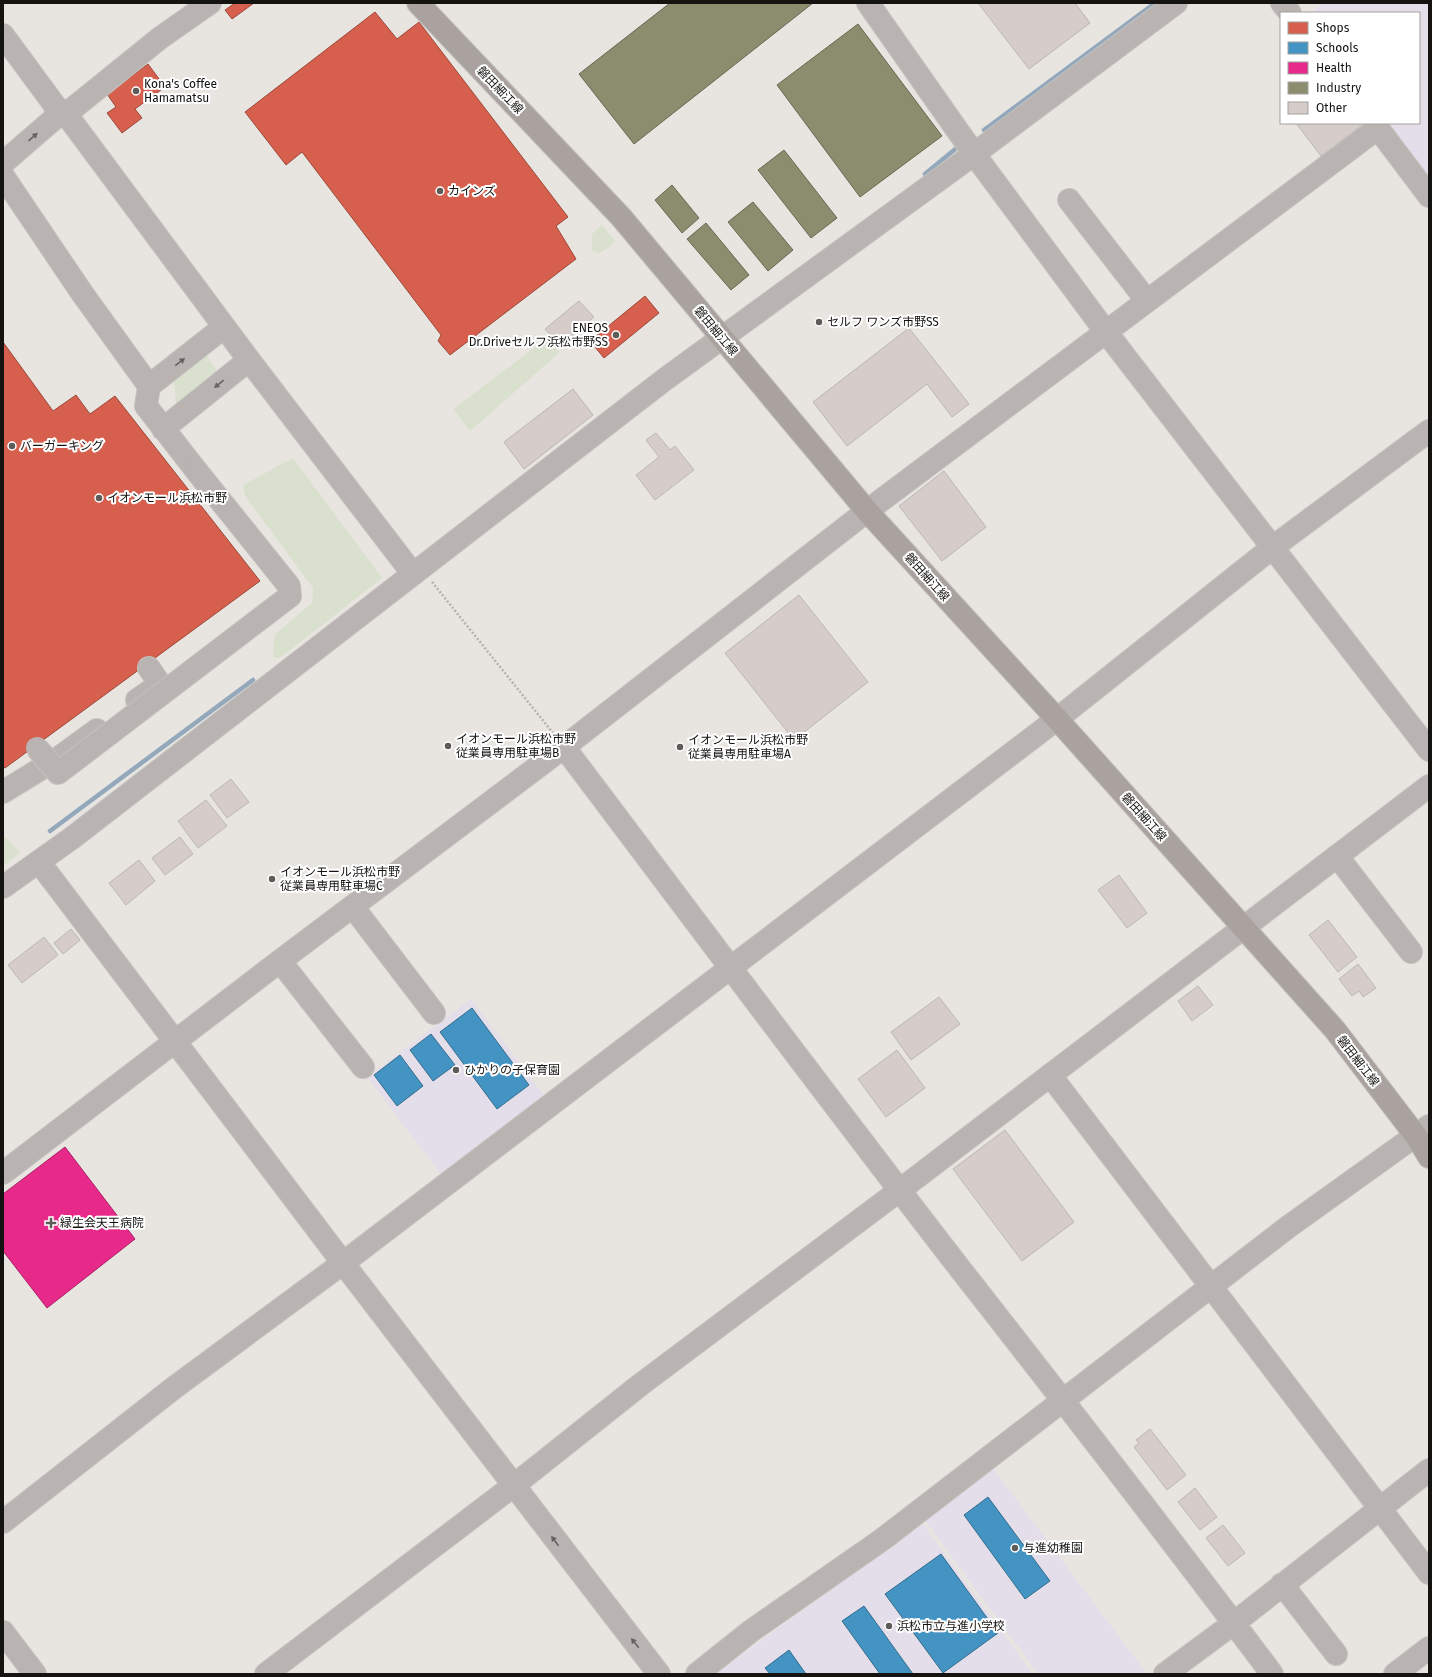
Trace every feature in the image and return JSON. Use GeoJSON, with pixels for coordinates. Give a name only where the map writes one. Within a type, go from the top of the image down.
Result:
{"type":"FeatureCollection","features":[{"type":"Feature","properties":{"kind":"main road","name":"磐田細江線"},"geometry":{"type":"LineString","coordinates":[[418,3],[621,217],[867,511],[1057,719],[1242,928],[1335,1030],[1422,1131],[1429,1157]]}},
{"type":"Feature","properties":{"kind":"street"},"geometry":{"type":"LineString","coordinates":[[3,163],[55,118],[61,110],[210,3]]}},
{"type":"Feature","properties":{"kind":"street"},"geometry":{"type":"LineString","coordinates":[[3,887],[85,828],[658,384],[974,154],[1176,3]]}},
{"type":"Feature","properties":{"kind":"street"},"geometry":{"type":"LineString","coordinates":[[1282,3],[1289,12]]}},
{"type":"Feature","properties":{"kind":"street"},"geometry":{"type":"LineString","coordinates":[[872,5],[974,154],[1106,332],[1429,750]]}},
{"type":"Feature","properties":{"kind":"street"},"geometry":{"type":"LineString","coordinates":[[3,35],[249,360],[417,571]]}},
{"type":"Feature","properties":{"kind":"street"},"geometry":{"type":"LineString","coordinates":[[3,1173],[280,961],[564,747],[867,511],[1147,301],[1376,126],[1429,196]]}},
{"type":"Feature","properties":{"kind":"street"},"geometry":{"type":"LineString","coordinates":[[3,176],[82,293],[149,386]]}},
{"type":"Feature","properties":{"kind":"street"},"geometry":{"type":"LineString","coordinates":[[1068,200],[1147,301]]}},
{"type":"Feature","properties":{"kind":"street"},"geometry":{"type":"LineString","coordinates":[[37,748],[58,774],[290,596],[289,586],[146,406],[149,386],[224,327]]}},
{"type":"Feature","properties":{"kind":"street"},"geometry":{"type":"LineString","coordinates":[[163,429],[249,360]]}},
{"type":"Feature","properties":{"kind":"street"},"geometry":{"type":"LineString","coordinates":[[3,1522],[169,1392],[343,1263],[1057,719],[1273,547],[1429,431]]}},
{"type":"Feature","properties":{"kind":"street"},"geometry":{"type":"LineString","coordinates":[[3,792],[60,758],[160,684],[149,668]]}},
{"type":"Feature","properties":{"kind":"street"},"geometry":{"type":"LineString","coordinates":[[564,747],[900,1190],[1064,1400],[1272,1674]]}},
{"type":"Feature","properties":{"kind":"street"},"geometry":{"type":"LineString","coordinates":[[266,1674],[514,1486],[640,1385],[900,1190],[1429,786]]}},
{"type":"Feature","properties":{"kind":"street"},"geometry":{"type":"LineString","coordinates":[[1337,856],[1411,952]]}},
{"type":"Feature","properties":{"kind":"street"},"geometry":{"type":"LineString","coordinates":[[39,862],[343,1263],[659,1674]]}},
{"type":"Feature","properties":{"kind":"street"},"geometry":{"type":"LineString","coordinates":[[353,906],[434,1013]]}},
{"type":"Feature","properties":{"kind":"street"},"geometry":{"type":"LineString","coordinates":[[280,961],[363,1067]]}},
{"type":"Feature","properties":{"kind":"street"},"geometry":{"type":"LineString","coordinates":[[1050,1075],[1429,1573]]}},
{"type":"Feature","properties":{"kind":"street"},"geometry":{"type":"LineString","coordinates":[[697,1674],[751,1631],[883,1539],[1288,1227],[1422,1131]]}},
{"type":"Feature","properties":{"kind":"street"},"geometry":{"type":"LineString","coordinates":[[1164,1674],[1234,1623],[1429,1470]]}},
{"type":"Feature","properties":{"kind":"street"},"geometry":{"type":"LineString","coordinates":[[1282,1584],[1336,1654]]}},
{"type":"Feature","properties":{"kind":"street"},"geometry":{"type":"LineString","coordinates":[[3,1632],[35,1674]]}},
{"type":"Feature","properties":{"kind":"street"},"geometry":{"type":"LineString","coordinates":[[1395,1674],[1429,1648]]}},
{"type":"Feature","properties":{"kind":"path"},"geometry":{"type":"LineString","coordinates":[[417,571],[564,747]]}},
{"type":"Feature","properties":{"kind":"shaded area"},"geometry":{"type":"Polygon","coordinates":[[[1323,3],[1429,3],[1429,180],[1387,124],[1420,124],[1420,12],[1311,12],[1323,3]]]}},
{"type":"Feature","properties":{"kind":"shaded area"},"geometry":{"type":"Polygon","coordinates":[[[471,999],[546,1098],[443,1177],[367,1077],[471,999]]]}},
{"type":"Feature","properties":{"kind":"shaded area"},"geometry":{"type":"Polygon","coordinates":[[[993,1468],[1147,1674],[1038,1674],[924,1519],[993,1468]]]}},
{"type":"Feature","properties":{"kind":"shaded area","name":"浜松市立与進小学校"},"geometry":{"type":"Polygon","coordinates":[[[923,1524],[1033,1674],[715,1674],[847,1578],[923,1524]]]}},
{"type":"Feature","properties":{"kind":"green space"},"geometry":{"type":"Polygon","coordinates":[[[602,225],[615,241],[608,248],[599,253],[592,250],[592,234],[602,225]]]}},
{"type":"Feature","properties":{"kind":"green space"},"geometry":{"type":"Polygon","coordinates":[[[547,338],[560,352],[470,431],[453,409],[547,338]]]}},
{"type":"Feature","properties":{"kind":"green space"},"geometry":{"type":"Polygon","coordinates":[[[204,352],[221,376],[177,410],[173,374],[204,352]]]}},
{"type":"Feature","properties":{"kind":"green space"},"geometry":{"type":"Polygon","coordinates":[[[293,458],[382,578],[280,658],[275,658],[273,653],[275,634],[312,603],[313,588],[245,496],[243,485],[293,458]]]}},
{"type":"Feature","properties":{"kind":"green space"},"geometry":{"type":"Polygon","coordinates":[[[3,835],[20,853],[3,866],[3,835]]]}},
{"type":"Feature","properties":{"kind":"building: Shops"},"geometry":{"type":"Polygon","coordinates":[[[235,3],[254,3],[232,19],[225,10],[235,3]]]}},
{"type":"Feature","properties":{"kind":"building: Shops","name":"カインズ"},"geometry":{"type":"Polygon","coordinates":[[[375,12],[397,39],[419,22],[568,217],[556,226],[576,259],[450,355],[438,341],[441,335],[302,152],[286,165],[245,112],[375,12]]]}},
{"type":"Feature","properties":{"kind":"building: Shops"},"geometry":{"type":"Polygon","coordinates":[[[148,64],[165,87],[135,109],[142,118],[122,133],[107,113],[116,107],[107,94],[148,64]]]}},
{"type":"Feature","properties":{"kind":"building: Shops"},"geometry":{"type":"Polygon","coordinates":[[[645,296],[659,313],[604,358],[590,341],[645,296]]]}},
{"type":"Feature","properties":{"kind":"building: Shops","name":"イオンモール浜松市野"},"geometry":{"type":"Polygon","coordinates":[[[3,342],[53,411],[76,395],[90,414],[115,396],[260,581],[5,768],[3,766],[3,342]]]}},
{"type":"Feature","properties":{"kind":"building: Schools"},"geometry":{"type":"Polygon","coordinates":[[[472,1008],[529,1085],[497,1109],[440,1032],[472,1008]]]}},
{"type":"Feature","properties":{"kind":"building: Schools"},"geometry":{"type":"Polygon","coordinates":[[[431,1034],[455,1065],[433,1081],[410,1050],[431,1034]]]}},
{"type":"Feature","properties":{"kind":"building: Schools"},"geometry":{"type":"Polygon","coordinates":[[[400,1055],[423,1086],[397,1106],[374,1075],[400,1055]]]}},
{"type":"Feature","properties":{"kind":"building: Schools"},"geometry":{"type":"Polygon","coordinates":[[[988,1497],[1050,1581],[1025,1599],[964,1515],[988,1497]]]}},
{"type":"Feature","properties":{"kind":"building: Schools"},"geometry":{"type":"Polygon","coordinates":[[[941,1554],[998,1633],[943,1673],[885,1594],[941,1554]]]}},
{"type":"Feature","properties":{"kind":"building: Schools"},"geometry":{"type":"Polygon","coordinates":[[[864,1606],[913,1674],[880,1674],[842,1621],[864,1606]]]}},
{"type":"Feature","properties":{"kind":"building: Schools"},"geometry":{"type":"Polygon","coordinates":[[[789,1650],[806,1674],[770,1674],[765,1668],[789,1650]]]}},
{"type":"Feature","properties":{"kind":"building: Health"},"geometry":{"type":"Polygon","coordinates":[[[65,1147],[135,1239],[47,1308],[3,1251],[3,1194],[65,1147]]]}},
{"type":"Feature","properties":{"kind":"building: Industry"},"geometry":{"type":"Polygon","coordinates":[[[670,3],[813,3],[634,144],[579,74],[670,3]]]}},
{"type":"Feature","properties":{"kind":"building: Industry"},"geometry":{"type":"Polygon","coordinates":[[[858,24],[942,136],[860,197],[777,85],[858,24]]]}},
{"type":"Feature","properties":{"kind":"building: Industry"},"geometry":{"type":"Polygon","coordinates":[[[784,150],[837,218],[811,238],[758,170],[784,150]]]}},
{"type":"Feature","properties":{"kind":"building: Industry"},"geometry":{"type":"Polygon","coordinates":[[[672,185],[699,218],[682,233],[655,200],[672,185]]]}},
{"type":"Feature","properties":{"kind":"building: Industry"},"geometry":{"type":"Polygon","coordinates":[[[753,202],[793,250],[768,271],[728,222],[753,202]]]}},
{"type":"Feature","properties":{"kind":"building: Industry"},"geometry":{"type":"Polygon","coordinates":[[[706,223],[749,275],[731,290],[687,239],[706,223]]]}},
{"type":"Feature","properties":{"kind":"building: Other"},"geometry":{"type":"Polygon","coordinates":[[[978,3],[1075,3],[1090,23],[1029,69],[978,3]]]}},
{"type":"Feature","properties":{"kind":"building: Other"},"geometry":{"type":"Polygon","coordinates":[[[1297,124],[1360,124],[1361,126],[1321,156],[1297,124]]]}},
{"type":"Feature","properties":{"kind":"building: Other"},"geometry":{"type":"Polygon","coordinates":[[[579,301],[594,317],[560,346],[545,329],[579,301]]]}},
{"type":"Feature","properties":{"kind":"building: Other"},"geometry":{"type":"Polygon","coordinates":[[[909,328],[969,404],[952,417],[927,384],[847,446],[813,402],[909,328]]]}},
{"type":"Feature","properties":{"kind":"building: Other"},"geometry":{"type":"Polygon","coordinates":[[[573,389],[593,415],[524,469],[504,442],[573,389]]]}},
{"type":"Feature","properties":{"kind":"building: Other"},"geometry":{"type":"Polygon","coordinates":[[[656,433],[670,450],[675,446],[694,470],[655,500],[636,475],[659,457],[646,440],[656,433]]]}},
{"type":"Feature","properties":{"kind":"building: Other"},"geometry":{"type":"Polygon","coordinates":[[[944,471],[986,527],[942,561],[899,506],[944,471]]]}},
{"type":"Feature","properties":{"kind":"building: Other"},"geometry":{"type":"Polygon","coordinates":[[[799,595],[868,682],[794,740],[725,653],[799,595]]]}},
{"type":"Feature","properties":{"kind":"building: Other"},"geometry":{"type":"Polygon","coordinates":[[[231,779],[249,802],[227,818],[210,795],[231,779]]]}},
{"type":"Feature","properties":{"kind":"building: Other"},"geometry":{"type":"Polygon","coordinates":[[[206,800],[227,826],[198,848],[178,821],[206,800]]]}},
{"type":"Feature","properties":{"kind":"building: Other"},"geometry":{"type":"Polygon","coordinates":[[[180,837],[193,854],[165,875],[152,858],[180,837]]]}},
{"type":"Feature","properties":{"kind":"building: Other"},"geometry":{"type":"Polygon","coordinates":[[[139,860],[155,881],[126,905],[109,883],[139,860]]]}},
{"type":"Feature","properties":{"kind":"building: Other"},"geometry":{"type":"Polygon","coordinates":[[[1119,875],[1147,913],[1127,928],[1098,890],[1119,875]]]}},
{"type":"Feature","properties":{"kind":"building: Other"},"geometry":{"type":"Polygon","coordinates":[[[1328,920],[1357,957],[1338,972],[1309,935],[1328,920]]]}},
{"type":"Feature","properties":{"kind":"building: Other"},"geometry":{"type":"Polygon","coordinates":[[[71,929],[80,940],[63,954],[54,943],[71,929]]]}},
{"type":"Feature","properties":{"kind":"building: Other"},"geometry":{"type":"Polygon","coordinates":[[[44,937],[58,955],[22,983],[8,965],[44,937]]]}},
{"type":"Feature","properties":{"kind":"building: Other"},"geometry":{"type":"Polygon","coordinates":[[[1358,964],[1376,988],[1363,997],[1359,991],[1352,996],[1339,979],[1358,964]]]}},
{"type":"Feature","properties":{"kind":"building: Other"},"geometry":{"type":"Polygon","coordinates":[[[1198,986],[1213,1005],[1192,1021],[1178,1001],[1198,986]]]}},
{"type":"Feature","properties":{"kind":"building: Other"},"geometry":{"type":"Polygon","coordinates":[[[939,997],[960,1024],[911,1060],[891,1032],[939,997]]]}},
{"type":"Feature","properties":{"kind":"building: Other"},"geometry":{"type":"Polygon","coordinates":[[[897,1050],[925,1088],[886,1117],[858,1079],[897,1050]]]}},
{"type":"Feature","properties":{"kind":"building: Other"},"geometry":{"type":"Polygon","coordinates":[[[1005,1130],[1074,1222],[1022,1261],[953,1169],[1005,1130]]]}},
{"type":"Feature","properties":{"kind":"building: Other"},"geometry":{"type":"Polygon","coordinates":[[[1150,1429],[1186,1475],[1167,1490],[1134,1447],[1139,1443],[1136,1440],[1150,1429]]]}},
{"type":"Feature","properties":{"kind":"building: Other"},"geometry":{"type":"Polygon","coordinates":[[[1195,1488],[1217,1517],[1200,1530],[1178,1502],[1195,1488]]]}},
{"type":"Feature","properties":{"kind":"building: Other"},"geometry":{"type":"Polygon","coordinates":[[[1223,1525],[1245,1553],[1228,1566],[1206,1538],[1223,1525]]]}},
{"type":"Feature","properties":{"kind":"waterway"},"geometry":{"type":"LineString","coordinates":[[984,130],[1155,3]]}},
{"type":"Feature","properties":{"kind":"waterway"},"geometry":{"type":"LineString","coordinates":[[925,174],[959,146]]}},
{"type":"Feature","properties":{"kind":"waterway"},"geometry":{"type":"LineString","coordinates":[[50,831],[253,680]]}},
{"type":"Feature","properties":{"kind":"place","name":"Kona's Coffee Hamamatsu"},"geometry":{"type":"Point","coordinates":[136,91]}},
{"type":"Feature","properties":{"kind":"place","name":"カインズ"},"geometry":{"type":"Point","coordinates":[440,191]}},
{"type":"Feature","properties":{"kind":"place","name":"セルフ ワンズ市野SS"},"geometry":{"type":"Point","coordinates":[819,322]}},
{"type":"Feature","properties":{"kind":"place","name":"ENEOS Dr.Driveセルフ浜松市野SS"},"geometry":{"type":"Point","coordinates":[616,335]}},
{"type":"Feature","properties":{"kind":"place","name":"バーガーキング"},"geometry":{"type":"Point","coordinates":[12,446]}},
{"type":"Feature","properties":{"kind":"place","name":"イオンモール浜松市野"},"geometry":{"type":"Point","coordinates":[99,498]}},
{"type":"Feature","properties":{"kind":"place","name":"イオンモール浜松市野 従業員専用駐車場B"},"geometry":{"type":"Point","coordinates":[448,746]}},
{"type":"Feature","properties":{"kind":"place","name":"イオンモール浜松市野 従業員専用駐車場A"},"geometry":{"type":"Point","coordinates":[680,747]}},
{"type":"Feature","properties":{"kind":"place","name":"イオンモール浜松市野 従業員専用駐車場C"},"geometry":{"type":"Point","coordinates":[272,879]}},
{"type":"Feature","properties":{"kind":"place","name":"ひかりの子保育園"},"geometry":{"type":"Point","coordinates":[456,1070]}},
{"type":"Feature","properties":{"kind":"place","name":"緑生会天王病院"},"geometry":{"type":"Point","coordinates":[51,1223]}},
{"type":"Feature","properties":{"kind":"place","name":"与進幼稚園"},"geometry":{"type":"Point","coordinates":[1015,1548]}},
{"type":"Feature","properties":{"kind":"place","name":"浜松市立与進小学校"},"geometry":{"type":"Point","coordinates":[889,1626]}}]}
